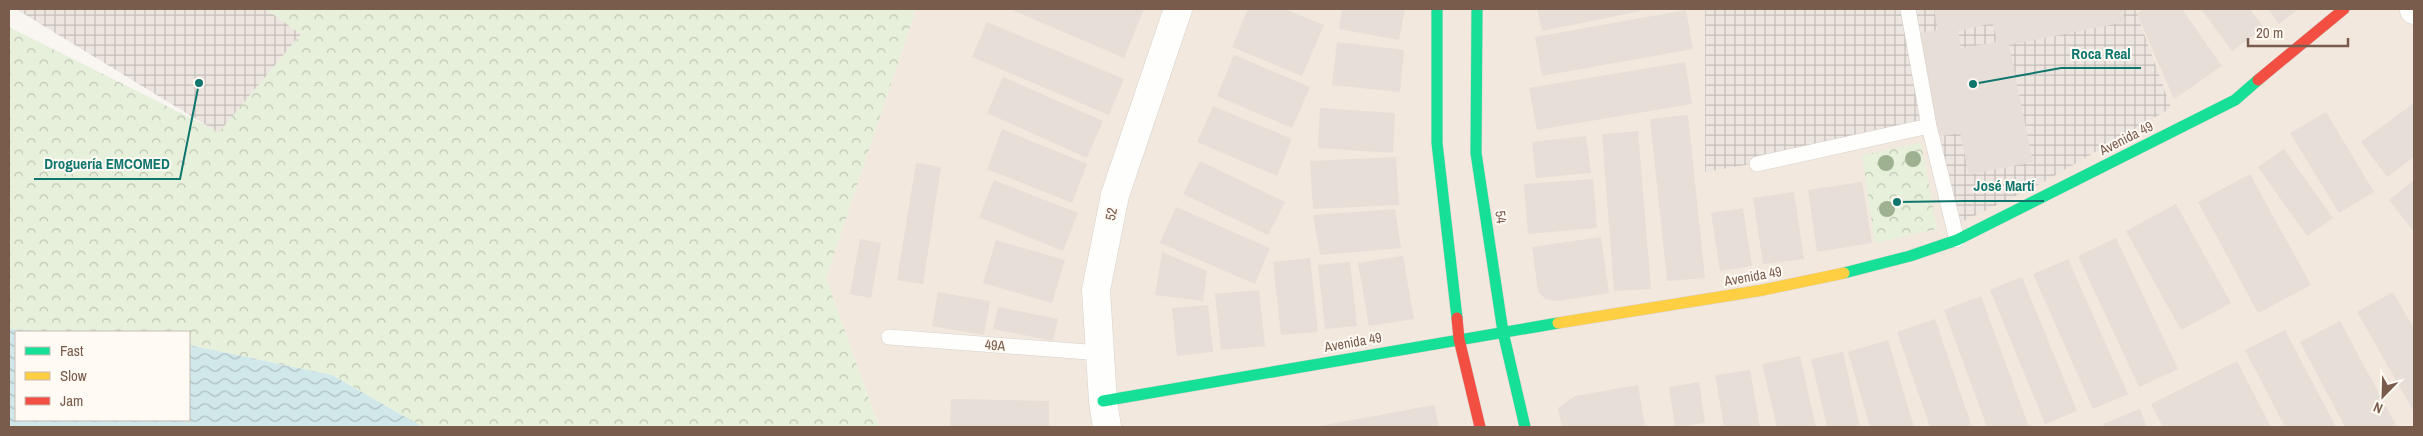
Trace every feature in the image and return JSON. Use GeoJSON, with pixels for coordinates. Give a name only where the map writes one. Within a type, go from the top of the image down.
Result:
{"type":"FeatureCollection","features":[{"type":"Feature","properties":{"kind":"street","name":"52"},"geometry":{"type":"LineString","coordinates":[[1105,414],[1096,290],[1115,195],[1178,9]]}},
{"type":"Feature","properties":{"kind":"street"},"geometry":{"type":"LineString","coordinates":[[1437,9],[1437,143],[1460,339],[1480,427]]}},
{"type":"Feature","properties":{"kind":"street","name":"54"},"geometry":{"type":"LineString","coordinates":[[1477,9],[1476,153],[1503,332],[1526,427]]}},
{"type":"Feature","properties":{"kind":"street","name":"Avenida 49"},"geometry":{"type":"LineString","coordinates":[[1105,414],[1460,339],[1768,289],[1916,255],[1957,240],[2234,100],[2344,9]]}},
{"type":"Feature","properties":{"kind":"lane"},"geometry":{"type":"LineString","coordinates":[[1908,9],[1929,126],[1957,240]]}},
{"type":"Feature","properties":{"kind":"lane"},"geometry":{"type":"LineString","coordinates":[[1757,164],[1929,126]]}},
{"type":"Feature","properties":{"kind":"lane","name":"49A"},"geometry":{"type":"LineString","coordinates":[[889,337],[1101,352]]}},
{"type":"Feature","properties":{"kind":"shaded area"},"geometry":{"type":"Polygon","coordinates":[[[16,9],[266,9],[301,34],[219,133],[16,9]]]}},
{"type":"Feature","properties":{"kind":"shaded area"},"geometry":{"type":"Polygon","coordinates":[[[916,9],[2414,9],[2414,427],[879,427],[826,278],[916,9]]]}},
{"type":"Feature","properties":{"kind":"shaded area"},"geometry":{"type":"Polygon","coordinates":[[[1705,9],[2135,9],[2171,108],[2040,184],[1949,228],[1923,134],[1705,172],[1705,9]]]}},
{"type":"Feature","properties":{"kind":"green space"},"geometry":{"type":"Polygon","coordinates":[[[266,9],[916,9],[826,278],[879,427],[423,427],[332,375],[190,345],[190,331],[41,331],[9,329],[9,27],[219,132],[301,34],[266,9]]]}},
{"type":"Feature","properties":{"kind":"green space"},"geometry":{"type":"Polygon","coordinates":[[[1921,143],[1937,229],[1875,243],[1862,155],[1921,143]]]}},
{"type":"Feature","properties":{"kind":"water"},"geometry":{"type":"Polygon","coordinates":[[[9,329],[41,331],[15,331],[15,421],[190,421],[190,345],[332,375],[423,427],[9,427],[9,329]]]}},
{"type":"Feature","properties":{"kind":"building"},"geometry":{"type":"Polygon","coordinates":[[[1015,9],[1144,9],[1124,58],[1014,11],[1015,9]]]}},
{"type":"Feature","properties":{"kind":"building"},"geometry":{"type":"Polygon","coordinates":[[[1248,9],[1285,9],[1324,25],[1302,76],[1232,47],[1248,9]]]}},
{"type":"Feature","properties":{"kind":"building"},"geometry":{"type":"Polygon","coordinates":[[[1342,9],[1405,9],[1399,40],[1339,29],[1342,9]]]}},
{"type":"Feature","properties":{"kind":"building"},"geometry":{"type":"Polygon","coordinates":[[[1537,9],[1641,9],[1641,11],[1542,31],[1537,9]]]}},
{"type":"Feature","properties":{"kind":"building"},"geometry":{"type":"Polygon","coordinates":[[[1934,9],[2122,9],[2125,22],[2009,45],[2033,162],[1969,175],[1960,133],[1937,137],[1916,34],[1938,30],[1934,9]],[[1993,23],[1958,31],[1961,48],[1997,42],[1993,23]]]}},
{"type":"Feature","properties":{"kind":"building"},"geometry":{"type":"Polygon","coordinates":[[[2144,9],[2182,9],[2222,66],[2174,99],[2137,14],[2144,9]]]}},
{"type":"Feature","properties":{"kind":"building"},"geometry":{"type":"Polygon","coordinates":[[[2201,9],[2250,9],[2264,28],[2232,51],[2201,9]]]}},
{"type":"Feature","properties":{"kind":"building"},"geometry":{"type":"Polygon","coordinates":[[[2268,9],[2299,9],[2279,24],[2268,9]]]}},
{"type":"Feature","properties":{"kind":"building"},"geometry":{"type":"Polygon","coordinates":[[[1686,10],[1693,49],[1542,76],[1535,37],[1686,10]]]}},
{"type":"Feature","properties":{"kind":"building"},"geometry":{"type":"Polygon","coordinates":[[[987,22],[1124,79],[1109,115],[972,57],[987,22]]]}},
{"type":"Feature","properties":{"kind":"building"},"geometry":{"type":"Polygon","coordinates":[[[1337,42],[1404,50],[1400,92],[1332,85],[1337,42]]]}},
{"type":"Feature","properties":{"kind":"building"},"geometry":{"type":"Polygon","coordinates":[[[1234,55],[1310,87],[1292,128],[1217,96],[1234,55]]]}},
{"type":"Feature","properties":{"kind":"building"},"geometry":{"type":"Polygon","coordinates":[[[1685,62],[1692,104],[1537,130],[1529,88],[1685,62]]]}},
{"type":"Feature","properties":{"kind":"building"},"geometry":{"type":"Polygon","coordinates":[[[1003,77],[1103,121],[1087,158],[987,113],[1003,77]]]}},
{"type":"Feature","properties":{"kind":"building"},"geometry":{"type":"Polygon","coordinates":[[[2414,103],[2414,157],[2387,177],[2361,142],[2414,103]]]}},
{"type":"Feature","properties":{"kind":"building"},"geometry":{"type":"Polygon","coordinates":[[[1213,106],[1292,139],[1277,176],[1197,142],[1213,106]]]}},
{"type":"Feature","properties":{"kind":"building"},"geometry":{"type":"Polygon","coordinates":[[[1320,108],[1395,113],[1393,153],[1318,148],[1320,108]]]}},
{"type":"Feature","properties":{"kind":"building"},"geometry":{"type":"Polygon","coordinates":[[[2326,112],[2374,192],[2339,213],[2290,133],[2326,112]]]}},
{"type":"Feature","properties":{"kind":"building"},"geometry":{"type":"Polygon","coordinates":[[[1688,115],[1705,278],[1667,281],[1650,119],[1688,115]]]}},
{"type":"Feature","properties":{"kind":"building"},"geometry":{"type":"Polygon","coordinates":[[[1002,129],[1087,164],[1072,203],[987,169],[1002,129]]]}},
{"type":"Feature","properties":{"kind":"building"},"geometry":{"type":"Polygon","coordinates":[[[1638,131],[1651,289],[1614,291],[1602,134],[1638,131]]]}},
{"type":"Feature","properties":{"kind":"building"},"geometry":{"type":"Polygon","coordinates":[[[1586,136],[1591,173],[1536,178],[1532,142],[1586,136]]]}},
{"type":"Feature","properties":{"kind":"building"},"geometry":{"type":"Polygon","coordinates":[[[2284,149],[2333,218],[2307,236],[2258,167],[2284,149]]]}},
{"type":"Feature","properties":{"kind":"building"},"geometry":{"type":"Polygon","coordinates":[[[1396,157],[1399,205],[1313,209],[1310,161],[1396,157]]]}},
{"type":"Feature","properties":{"kind":"building"},"geometry":{"type":"Polygon","coordinates":[[[1200,161],[1285,202],[1268,235],[1183,194],[1200,161]]]}},
{"type":"Feature","properties":{"kind":"building"},"geometry":{"type":"Polygon","coordinates":[[[916,163],[941,167],[923,284],[897,280],[916,163]]]}},
{"type":"Feature","properties":{"kind":"building"},"geometry":{"type":"Polygon","coordinates":[[[2250,174],[2311,285],[2258,313],[2198,202],[2250,174]]]}},
{"type":"Feature","properties":{"kind":"building"},"geometry":{"type":"Polygon","coordinates":[[[1593,179],[1597,228],[1528,234],[1524,184],[1593,179]]]}},
{"type":"Feature","properties":{"kind":"building"},"geometry":{"type":"Polygon","coordinates":[[[994,180],[1078,213],[1063,251],[979,217],[994,180]]]}},
{"type":"Feature","properties":{"kind":"building"},"geometry":{"type":"Polygon","coordinates":[[[2414,180],[2414,232],[2389,200],[2414,180]]]}},
{"type":"Feature","properties":{"kind":"building"},"geometry":{"type":"Polygon","coordinates":[[[1862,182],[1872,243],[1817,252],[1808,190],[1862,182]]]}},
{"type":"Feature","properties":{"kind":"building"},"geometry":{"type":"Polygon","coordinates":[[[1794,192],[1804,259],[1763,264],[1753,198],[1794,192]]]}},
{"type":"Feature","properties":{"kind":"building"},"geometry":{"type":"Polygon","coordinates":[[[2176,204],[2231,303],[2181,330],[2126,231],[2176,204]]]}},
{"type":"Feature","properties":{"kind":"building"},"geometry":{"type":"Polygon","coordinates":[[[1176,207],[1270,248],[1255,284],[1160,243],[1176,207]]]}},
{"type":"Feature","properties":{"kind":"building"},"geometry":{"type":"Polygon","coordinates":[[[1743,208],[1752,266],[1720,271],[1711,213],[1743,208]]]}},
{"type":"Feature","properties":{"kind":"building"},"geometry":{"type":"Polygon","coordinates":[[[1395,209],[1401,248],[1320,255],[1313,215],[1395,209]]]}},
{"type":"Feature","properties":{"kind":"building"},"geometry":{"type":"Polygon","coordinates":[[[1601,237],[1609,293],[1558,301],[1545,299],[1538,291],[1532,247],[1601,237]]]}},
{"type":"Feature","properties":{"kind":"building"},"geometry":{"type":"Polygon","coordinates":[[[2116,238],[2178,369],[2139,387],[2078,256],[2116,238]]]}},
{"type":"Feature","properties":{"kind":"building"},"geometry":{"type":"Polygon","coordinates":[[[860,239],[881,243],[871,298],[850,294],[860,239]]]}},
{"type":"Feature","properties":{"kind":"building"},"geometry":{"type":"Polygon","coordinates":[[[996,240],[1065,260],[1052,303],[983,283],[996,240]]]}},
{"type":"Feature","properties":{"kind":"building"},"geometry":{"type":"Polygon","coordinates":[[[1162,252],[1207,271],[1203,301],[1155,295],[1162,252]]]}},
{"type":"Feature","properties":{"kind":"building"},"geometry":{"type":"Polygon","coordinates":[[[1403,256],[1414,319],[1369,326],[1358,263],[1403,256]]]}},
{"type":"Feature","properties":{"kind":"building"},"geometry":{"type":"Polygon","coordinates":[[[1310,258],[1318,332],[1281,335],[1273,262],[1310,258]]]}},
{"type":"Feature","properties":{"kind":"building"},"geometry":{"type":"Polygon","coordinates":[[[2068,259],[2128,394],[2093,409],[2033,274],[2068,259]]]}},
{"type":"Feature","properties":{"kind":"building"},"geometry":{"type":"Polygon","coordinates":[[[1350,262],[1357,326],[1325,329],[1318,265],[1350,262]]]}},
{"type":"Feature","properties":{"kind":"building"},"geometry":{"type":"Polygon","coordinates":[[[2022,277],[2077,411],[2045,424],[1990,290],[2022,277]]]}},
{"type":"Feature","properties":{"kind":"building"},"geometry":{"type":"Polygon","coordinates":[[[1259,290],[1265,346],[1221,350],[1215,294],[1259,290]]]}},
{"type":"Feature","properties":{"kind":"building"},"geometry":{"type":"Polygon","coordinates":[[[938,292],[990,301],[984,335],[932,326],[938,292]]]}},
{"type":"Feature","properties":{"kind":"building"},"geometry":{"type":"Polygon","coordinates":[[[2393,292],[2414,329],[2414,412],[2357,312],[2393,292]]]}},
{"type":"Feature","properties":{"kind":"building"},"geometry":{"type":"Polygon","coordinates":[[[1981,296],[2029,427],[1987,427],[1944,310],[1981,296]]]}},
{"type":"Feature","properties":{"kind":"building"},"geometry":{"type":"Polygon","coordinates":[[[1208,305],[1213,352],[1177,356],[1172,308],[1208,305]]]}},
{"type":"Feature","properties":{"kind":"building"},"geometry":{"type":"Polygon","coordinates":[[[998,307],[1058,319],[1053,341],[993,329],[998,307]]]}},
{"type":"Feature","properties":{"kind":"building"},"geometry":{"type":"Polygon","coordinates":[[[1935,319],[1972,427],[1930,427],[1897,332],[1935,319]]]}},
{"type":"Feature","properties":{"kind":"building"},"geometry":{"type":"Polygon","coordinates":[[[2340,321],[2397,427],[2345,427],[2300,342],[2340,321]]]}},
{"type":"Feature","properties":{"kind":"building"},"geometry":{"type":"Polygon","coordinates":[[[2285,330],[2336,427],[2285,427],[2245,350],[2285,330]]]}},
{"type":"Feature","properties":{"kind":"building"},"geometry":{"type":"Polygon","coordinates":[[[1888,340],[1914,427],[1870,427],[1848,352],[1888,340]]]}},
{"type":"Feature","properties":{"kind":"building"},"geometry":{"type":"Polygon","coordinates":[[[1843,352],[1860,427],[1827,427],[1811,359],[1843,352]]]}},
{"type":"Feature","properties":{"kind":"building"},"geometry":{"type":"Polygon","coordinates":[[[1800,356],[1816,427],[1777,427],[1762,364],[1800,356]]]}},
{"type":"Feature","properties":{"kind":"building"},"geometry":{"type":"Polygon","coordinates":[[[2237,361],[2271,427],[2163,427],[2151,404],[2237,361]]]}},
{"type":"Feature","properties":{"kind":"building"},"geometry":{"type":"Polygon","coordinates":[[[1750,370],[1760,427],[1724,427],[1715,375],[1750,370]]]}},
{"type":"Feature","properties":{"kind":"building"},"geometry":{"type":"Polygon","coordinates":[[[1699,382],[1705,423],[1675,427],[1669,387],[1699,382]]]}},
{"type":"Feature","properties":{"kind":"building"},"geometry":{"type":"Polygon","coordinates":[[[1638,385],[1645,427],[1562,427],[1558,408],[1575,396],[1638,385]]]}},
{"type":"Feature","properties":{"kind":"building"},"geometry":{"type":"Polygon","coordinates":[[[951,399],[1049,401],[1049,427],[950,427],[951,399]]]}},
{"type":"Feature","properties":{"kind":"building"},"geometry":{"type":"Polygon","coordinates":[[[1434,405],[1439,427],[1320,427],[1320,426],[1434,405]]]}},
{"type":"Feature","properties":{"kind":"building"},"geometry":{"type":"Polygon","coordinates":[[[2140,409],[2147,427],[2104,427],[2103,424],[2140,409]]]}},
{"type":"Feature","properties":{"kind":"traffic: fast"},"geometry":{"type":"LineString","coordinates":[[1437,9],[1437,143],[1457,318]]}},
{"type":"Feature","properties":{"kind":"traffic: fast"},"geometry":{"type":"LineString","coordinates":[[1477,9],[1476,153],[1503,332],[1525,427]]}},
{"type":"Feature","properties":{"kind":"traffic: fast"},"geometry":{"type":"LineString","coordinates":[[1844,273],[1910,256],[1957,240],[2235,100],[2258,80]]}},
{"type":"Feature","properties":{"kind":"traffic: fast"},"geometry":{"type":"LineString","coordinates":[[1103,401],[1558,323]]}},
{"type":"Feature","properties":{"kind":"traffic: slow"},"geometry":{"type":"LineString","coordinates":[[1558,323],[1763,290],[1844,273]]}},
{"type":"Feature","properties":{"kind":"traffic: jam"},"geometry":{"type":"LineString","coordinates":[[2258,80],[2344,9]]}},
{"type":"Feature","properties":{"kind":"traffic: jam"},"geometry":{"type":"LineString","coordinates":[[1457,318],[1459,339],[1480,427]]}},
{"type":"Feature","properties":{"kind":"place","name":"Droguería EMCOMED"},"geometry":{"type":"Point","coordinates":[199,83]}},
{"type":"Feature","properties":{"kind":"place","name":"Roca Real"},"geometry":{"type":"Point","coordinates":[1973,84]}},
{"type":"Feature","properties":{"kind":"place","name":"José Martí"},"geometry":{"type":"Point","coordinates":[1897,202]}}]}
